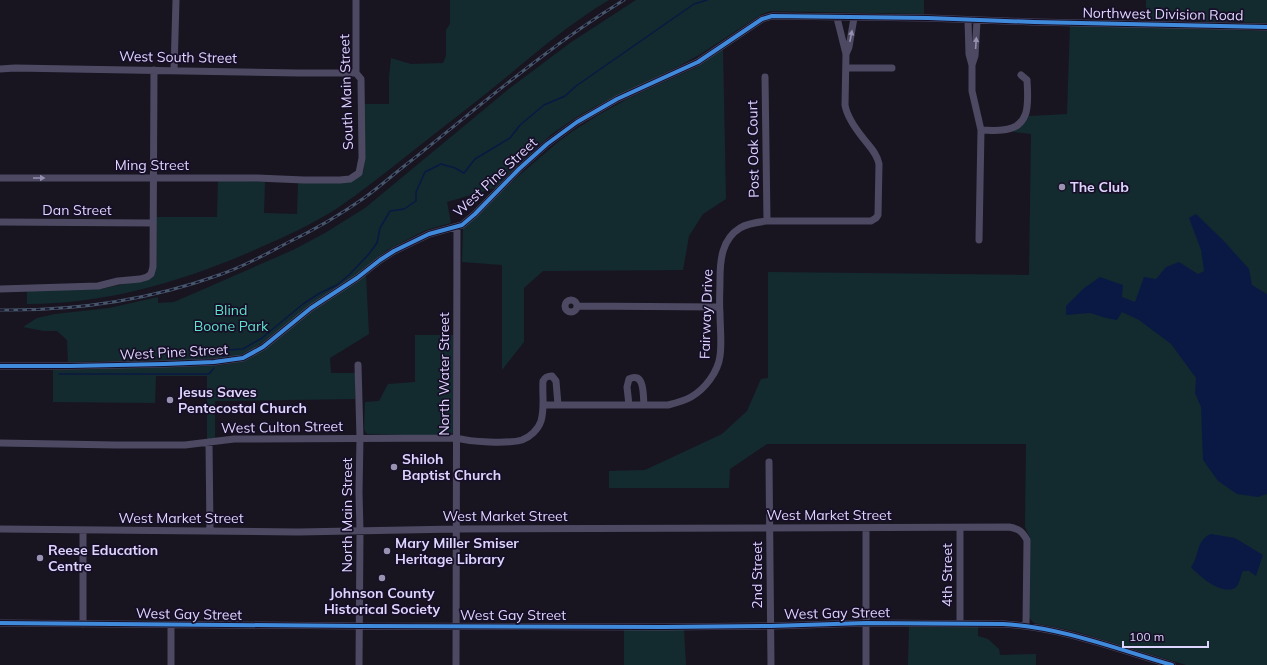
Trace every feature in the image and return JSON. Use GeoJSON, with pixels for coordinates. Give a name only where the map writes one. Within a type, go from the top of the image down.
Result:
{"type":"FeatureCollection","features":[{"type":"Feature","properties":{"kind":"street"},"geometry":{"type":"LineString","coordinates":[[174,71],[176,0]]}},
{"type":"Feature","properties":{"kind":"street","name":"South Main Street"},"geometry":{"type":"LineString","coordinates":[[304,180],[350,179],[359,172],[362,158],[361,79],[356,72],[356,0]]}},
{"type":"Feature","properties":{"kind":"street","name":"West Pine Street"},"geometry":{"type":"LineString","coordinates":[[0,366],[172,364],[222,362],[243,358],[263,347],[311,308],[357,278],[394,251],[429,234],[462,225],[546,144],[578,122],[617,99],[698,62],[762,19],[772,16],[928,18],[1034,22]]}},
{"type":"Feature","properties":{"kind":"street"},"geometry":{"type":"LineString","coordinates":[[837,18],[846,54]]}},
{"type":"Feature","properties":{"kind":"street"},"geometry":{"type":"LineString","coordinates":[[846,54],[849,47],[854,18]]}},
{"type":"Feature","properties":{"kind":"street"},"geometry":{"type":"LineString","coordinates":[[968,20],[969,54],[972,65],[972,92],[981,130],[980,240]]}},
{"type":"Feature","properties":{"kind":"street"},"geometry":{"type":"LineString","coordinates":[[972,65],[975,56],[977,21]]}},
{"type":"Feature","properties":{"kind":"street","name":"Northwest Division Road"},"geometry":{"type":"LineString","coordinates":[[1034,22],[1267,27]]}},
{"type":"Feature","properties":{"kind":"street","name":"Fairway Drive"},"geometry":{"type":"LineString","coordinates":[[544,405],[668,405],[691,397],[702,389],[717,368],[721,344],[719,307],[720,264],[722,253],[727,243],[740,228],[753,223],[767,221],[871,221],[876,218],[878,215],[878,157],[862,137],[844,105],[846,54]]}},
{"type":"Feature","properties":{"kind":"street","name":"West South Street"},"geometry":{"type":"LineString","coordinates":[[0,69],[16,68],[299,73],[356,72]]}},
{"type":"Feature","properties":{"kind":"street"},"geometry":{"type":"LineString","coordinates":[[846,68],[892,68]]}},
{"type":"Feature","properties":{"kind":"street"},"geometry":{"type":"LineString","coordinates":[[0,289],[98,286],[118,281],[140,279],[151,274],[153,267],[154,70]]}},
{"type":"Feature","properties":{"kind":"street"},"geometry":{"type":"LineString","coordinates":[[981,130],[1003,130],[1018,126],[1022,122],[1025,117],[1028,104],[1027,80],[1021,75]]}},
{"type":"Feature","properties":{"kind":"street","name":"Post Oak Court"},"geometry":{"type":"LineString","coordinates":[[765,77],[767,221]]}},
{"type":"Feature","properties":{"kind":"street","name":"Ming Street"},"geometry":{"type":"LineString","coordinates":[[0,178],[257,178],[304,180]]}},
{"type":"Feature","properties":{"kind":"street","name":"Dan Street"},"geometry":{"type":"LineString","coordinates":[[0,222],[153,223]]}},
{"type":"Feature","properties":{"kind":"street","name":"North Water Street"},"geometry":{"type":"LineString","coordinates":[[456,665],[457,226]]}},
{"type":"Feature","properties":{"kind":"street"},"geometry":{"type":"LineString","coordinates":[[577,306],[719,307]]}},
{"type":"Feature","properties":{"kind":"street","name":"North Main Street"},"geometry":{"type":"LineString","coordinates":[[358,364],[360,438],[359,665]]}},
{"type":"Feature","properties":{"kind":"street","name":"West Culton Street"},"geometry":{"type":"LineString","coordinates":[[0,443],[184,445],[234,439],[360,438],[457,438],[464,441],[509,442],[522,440],[536,431],[541,422],[544,405],[543,381],[548,376],[552,376],[556,381],[558,405]]}},
{"type":"Feature","properties":{"kind":"street"},"geometry":{"type":"LineString","coordinates":[[629,405],[629,379],[636,377],[642,384],[644,405]]}},
{"type":"Feature","properties":{"kind":"street"},"geometry":{"type":"LineString","coordinates":[[210,442],[210,531]]}},
{"type":"Feature","properties":{"kind":"street","name":"2nd Street"},"geometry":{"type":"LineString","coordinates":[[769,462],[771,665]]}},
{"type":"Feature","properties":{"kind":"street","name":"West Market Street"},"geometry":{"type":"LineString","coordinates":[[0,528],[83,530],[360,531],[457,529],[1009,527],[1023,532],[1027,540],[1026,625]]}},
{"type":"Feature","properties":{"kind":"street"},"geometry":{"type":"LineString","coordinates":[[866,528],[866,665]]}},
{"type":"Feature","properties":{"kind":"street","name":"4th Street"},"geometry":{"type":"LineString","coordinates":[[960,528],[960,623]]}},
{"type":"Feature","properties":{"kind":"street"},"geometry":{"type":"LineString","coordinates":[[83,530],[83,624]]}},
{"type":"Feature","properties":{"kind":"street","name":"West Gay Street"},"geometry":{"type":"LineString","coordinates":[[0,623],[360,626],[771,626],[866,623],[1026,625],[1070,634],[1172,665]]}},
{"type":"Feature","properties":{"kind":"street"},"geometry":{"type":"LineString","coordinates":[[171,625],[171,665]]}},
{"type":"Feature","properties":{"kind":"green space"},"geometry":{"type":"Polygon","coordinates":[[[450,0],[609,0],[562,32],[364,189],[336,209],[309,225],[233,259],[176,280],[117,295],[87,300],[27,304],[27,290],[101,289],[148,279],[155,217],[217,217],[218,179],[265,182],[264,213],[297,214],[298,183],[339,183],[363,171],[363,104],[389,104],[391,58],[411,64],[443,63],[446,56],[446,30],[450,24],[450,0]]]}},
{"type":"Feature","properties":{"kind":"green space","name":"Blind Boone Park"},"geometry":{"type":"Polygon","coordinates":[[[636,0],[924,0],[924,14],[771,11],[762,14],[699,55],[575,118],[552,134],[518,164],[495,188],[447,202],[451,223],[426,230],[387,250],[351,279],[253,349],[243,354],[233,357],[191,360],[68,362],[67,340],[57,331],[44,331],[23,327],[37,318],[55,314],[109,308],[158,297],[158,303],[174,302],[293,250],[325,233],[365,208],[510,88],[570,43],[636,0]]]}},
{"type":"Feature","properties":{"kind":"green space"},"geometry":{"type":"Polygon","coordinates":[[[1146,0],[1267,0],[1267,23],[1146,20],[1146,0]]]}},
{"type":"Feature","properties":{"kind":"green space"},"geometry":{"type":"Polygon","coordinates":[[[1070,25],[1267,31],[1267,665],[1186,665],[1074,631],[1034,623],[1029,617],[1030,538],[1025,527],[1026,444],[767,444],[730,469],[729,488],[609,488],[609,471],[645,470],[722,434],[747,411],[761,379],[768,378],[768,272],[1029,275],[1031,134],[1013,132],[1024,124],[1029,116],[1067,114],[1070,25]]]}},
{"type":"Feature","properties":{"kind":"green space"},"geometry":{"type":"Polygon","coordinates":[[[723,49],[726,199],[703,214],[689,236],[683,270],[543,271],[524,288],[524,342],[502,370],[502,265],[462,262],[463,228],[515,179],[573,131],[629,98],[697,67],[723,49]]]}},
{"type":"Feature","properties":{"kind":"green space"},"geometry":{"type":"Polygon","coordinates":[[[366,275],[369,334],[330,358],[331,373],[355,373],[355,399],[215,401],[215,438],[207,439],[207,376],[156,376],[155,403],[53,402],[53,370],[208,366],[243,361],[306,315],[366,275]]]}},
{"type":"Feature","properties":{"kind":"green space"},"geometry":{"type":"Polygon","coordinates":[[[415,335],[453,335],[453,433],[445,436],[368,434],[364,429],[365,402],[379,401],[388,384],[415,382],[415,335]]]}},
{"type":"Feature","properties":{"kind":"green space"},"geometry":{"type":"Polygon","coordinates":[[[909,626],[978,626],[978,636],[988,639],[999,649],[1000,655],[1036,654],[1036,665],[908,665],[909,626]]]}},
{"type":"Feature","properties":{"kind":"green space"},"geometry":{"type":"Polygon","coordinates":[[[624,629],[684,630],[686,665],[624,665],[624,629]]]}},
{"type":"Feature","properties":{"kind":"water"},"geometry":{"type":"Polygon","coordinates":[[[1196,214],[1223,240],[1249,269],[1252,285],[1267,294],[1267,494],[1258,497],[1237,494],[1218,481],[1203,460],[1201,407],[1195,393],[1196,378],[1171,344],[1139,320],[1122,312],[1117,320],[1090,313],[1066,315],[1066,306],[1084,288],[1100,277],[1123,285],[1122,297],[1135,302],[1144,277],[1156,279],[1166,267],[1179,262],[1198,274],[1204,271],[1201,250],[1189,218],[1196,214]]]}},
{"type":"Feature","properties":{"kind":"water"},"geometry":{"type":"Polygon","coordinates":[[[1211,534],[1235,538],[1263,555],[1256,576],[1249,571],[1243,571],[1237,587],[1229,590],[1211,584],[1195,571],[1191,567],[1194,563],[1200,544],[1206,536],[1211,534]]]}},
{"type":"Feature","properties":{"kind":"waterway"},"geometry":{"type":"LineString","coordinates":[[223,357],[228,350],[243,349],[262,338],[303,304],[320,293],[337,285],[350,274],[377,243],[380,228],[390,211],[404,209],[416,201],[416,192],[425,172],[441,164],[455,168],[464,173],[475,159],[510,138],[520,125],[544,105],[565,96],[576,86],[694,4],[707,0]]}},
{"type":"Feature","properties":{"kind":"waterway"},"geometry":{"type":"LineString","coordinates":[[59,374],[209,374],[214,368]]}},
{"type":"Feature","properties":{"kind":"railway"},"geometry":{"type":"LineString","coordinates":[[0,310],[28,310],[83,306],[138,297],[193,284],[219,275],[262,256],[327,222],[364,198],[542,56],[624,0]]}},
{"type":"Feature","properties":{"kind":"cycle path"},"geometry":{"type":"LineString","coordinates":[[0,366],[165,364],[214,362],[243,358],[263,347],[311,308],[357,278],[394,251],[429,234],[462,225],[475,214],[519,169],[547,144],[577,122],[617,99],[698,62],[762,19],[772,16],[928,18],[1267,27]]}},
{"type":"Feature","properties":{"kind":"cycle path"},"geometry":{"type":"LineString","coordinates":[[0,623],[663,627],[866,623],[1003,624],[1046,629],[1067,634],[1172,665]]}},
{"type":"Feature","properties":{"kind":"place","name":"The Club"},"geometry":{"type":"Point","coordinates":[1062,187]}},
{"type":"Feature","properties":{"kind":"place","name":"Jesus Saves Pentecostal Church"},"geometry":{"type":"Point","coordinates":[170,400]}},
{"type":"Feature","properties":{"kind":"place","name":"Shiloh Baptist Church"},"geometry":{"type":"Point","coordinates":[394,467]}},
{"type":"Feature","properties":{"kind":"place","name":"Mary Miller Smiser Heritage Library"},"geometry":{"type":"Point","coordinates":[387,551]}},
{"type":"Feature","properties":{"kind":"place","name":"Reese Education Centre"},"geometry":{"type":"Point","coordinates":[40,558]}},
{"type":"Feature","properties":{"kind":"place","name":"Johnson County Historical Society"},"geometry":{"type":"Point","coordinates":[382,578]}}]}
